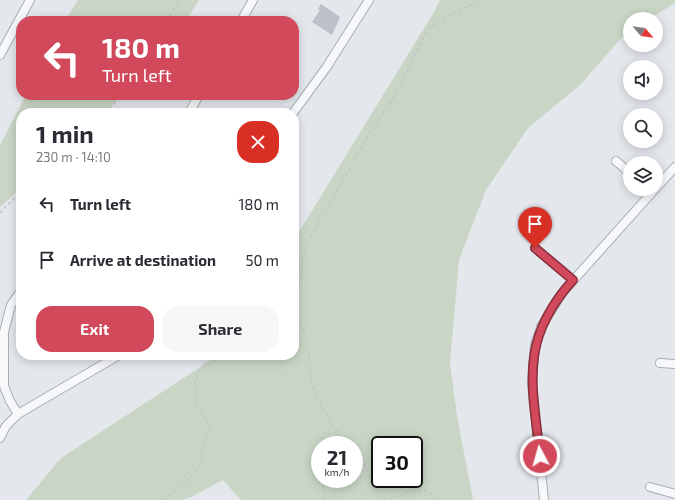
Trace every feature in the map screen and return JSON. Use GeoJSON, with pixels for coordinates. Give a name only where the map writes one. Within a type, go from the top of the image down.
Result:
{"type":"FeatureCollection","features":[{"type":"Feature","properties":{"kind":"street"},"geometry":{"type":"LineString","coordinates":[[21,16],[30,0]]}},
{"type":"Feature","properties":{"kind":"street"},"geometry":{"type":"LineString","coordinates":[[244,16],[253,0]]}},
{"type":"Feature","properties":{"kind":"street"},"geometry":{"type":"LineString","coordinates":[[297,108],[326,68],[369,0]]}},
{"type":"Feature","properties":{"kind":"street"},"geometry":{"type":"LineString","coordinates":[[0,54],[16,25]]}},
{"type":"Feature","properties":{"kind":"street"},"geometry":{"type":"LineString","coordinates":[[616,161],[623,167]]}},
{"type":"Feature","properties":{"kind":"street"},"geometry":{"type":"LineString","coordinates":[[663,180],[675,167]]}},
{"type":"Feature","properties":{"kind":"street"},"geometry":{"type":"LineString","coordinates":[[544,500],[532,383],[535,345],[541,327],[554,304],[573,280],[648,196]]}},
{"type":"Feature","properties":{"kind":"street"},"geometry":{"type":"LineString","coordinates":[[535,248],[573,280]]}},
{"type":"Feature","properties":{"kind":"street"},"geometry":{"type":"LineString","coordinates":[[16,298],[11,305],[4,332],[4,386],[10,401],[18,414]]}},
{"type":"Feature","properties":{"kind":"street"},"geometry":{"type":"LineString","coordinates":[[0,438],[6,426],[18,414],[110,360]]}},
{"type":"Feature","properties":{"kind":"street"},"geometry":{"type":"LineString","coordinates":[[660,363],[675,364]]}},
{"type":"Feature","properties":{"kind":"street"},"geometry":{"type":"LineString","coordinates":[[650,487],[675,494]]}},
{"type":"Feature","properties":{"kind":"path"},"geometry":{"type":"LineString","coordinates":[[169,16],[180,0]]}},
{"type":"Feature","properties":{"kind":"path"},"geometry":{"type":"LineString","coordinates":[[299,282],[301,280],[302,261],[310,238],[370,132],[396,94],[425,34],[432,26],[444,18],[481,0]]}},
{"type":"Feature","properties":{"kind":"path"},"geometry":{"type":"LineString","coordinates":[[111,108],[118,100]]}},
{"type":"Feature","properties":{"kind":"path"},"geometry":{"type":"LineString","coordinates":[[0,213],[16,198]]}},
{"type":"Feature","properties":{"kind":"path"},"geometry":{"type":"LineString","coordinates":[[299,325],[304,330],[312,385],[331,423],[340,436]]}},
{"type":"Feature","properties":{"kind":"path"},"geometry":{"type":"LineString","coordinates":[[164,500],[184,484],[201,466],[202,446],[210,427],[196,404],[195,383],[198,373],[203,368],[217,360]]}},
{"type":"Feature","properties":{"kind":"path"},"geometry":{"type":"LineString","coordinates":[[323,436],[331,423]]}},
{"type":"Feature","properties":{"kind":"path"},"geometry":{"type":"LineString","coordinates":[[363,464],[369,473],[374,492],[381,498],[389,500],[415,491],[423,491],[431,494],[434,500]]}},
{"type":"Feature","properties":{"kind":"path"},"geometry":{"type":"LineString","coordinates":[[323,488],[324,500]]}},
{"type":"Feature","properties":{"kind":"green space"},"geometry":{"type":"Polygon","coordinates":[[[78,0],[199,0],[189,16],[68,16],[78,0]]]}},
{"type":"Feature","properties":{"kind":"green space"},"geometry":{"type":"Polygon","coordinates":[[[440,0],[675,0],[675,3],[660,12],[623,12],[623,36],[580,85],[528,128],[486,190],[459,260],[450,363],[457,416],[473,500],[241,500],[223,480],[191,497],[181,500],[26,500],[61,458],[199,368],[208,360],[299,360],[299,232],[440,0]]]}},
{"type":"Feature","properties":{"kind":"green space"},"geometry":{"type":"Polygon","coordinates":[[[23,100],[117,100],[109,108],[19,108],[23,100]]]}},
{"type":"Feature","properties":{"kind":"green space"},"geometry":{"type":"Polygon","coordinates":[[[16,114],[16,193],[0,207],[0,145],[16,114]]]}},
{"type":"Feature","properties":{"kind":"building"},"geometry":{"type":"Polygon","coordinates":[[[321,4],[340,17],[332,35],[312,22],[320,10],[318,9],[321,4]]]}},
{"type":"Feature","properties":{"kind":"route"},"geometry":{"type":"LineString","coordinates":[[535,248],[573,280],[550,309],[541,327],[535,345],[532,383],[540,456]]}}]}
